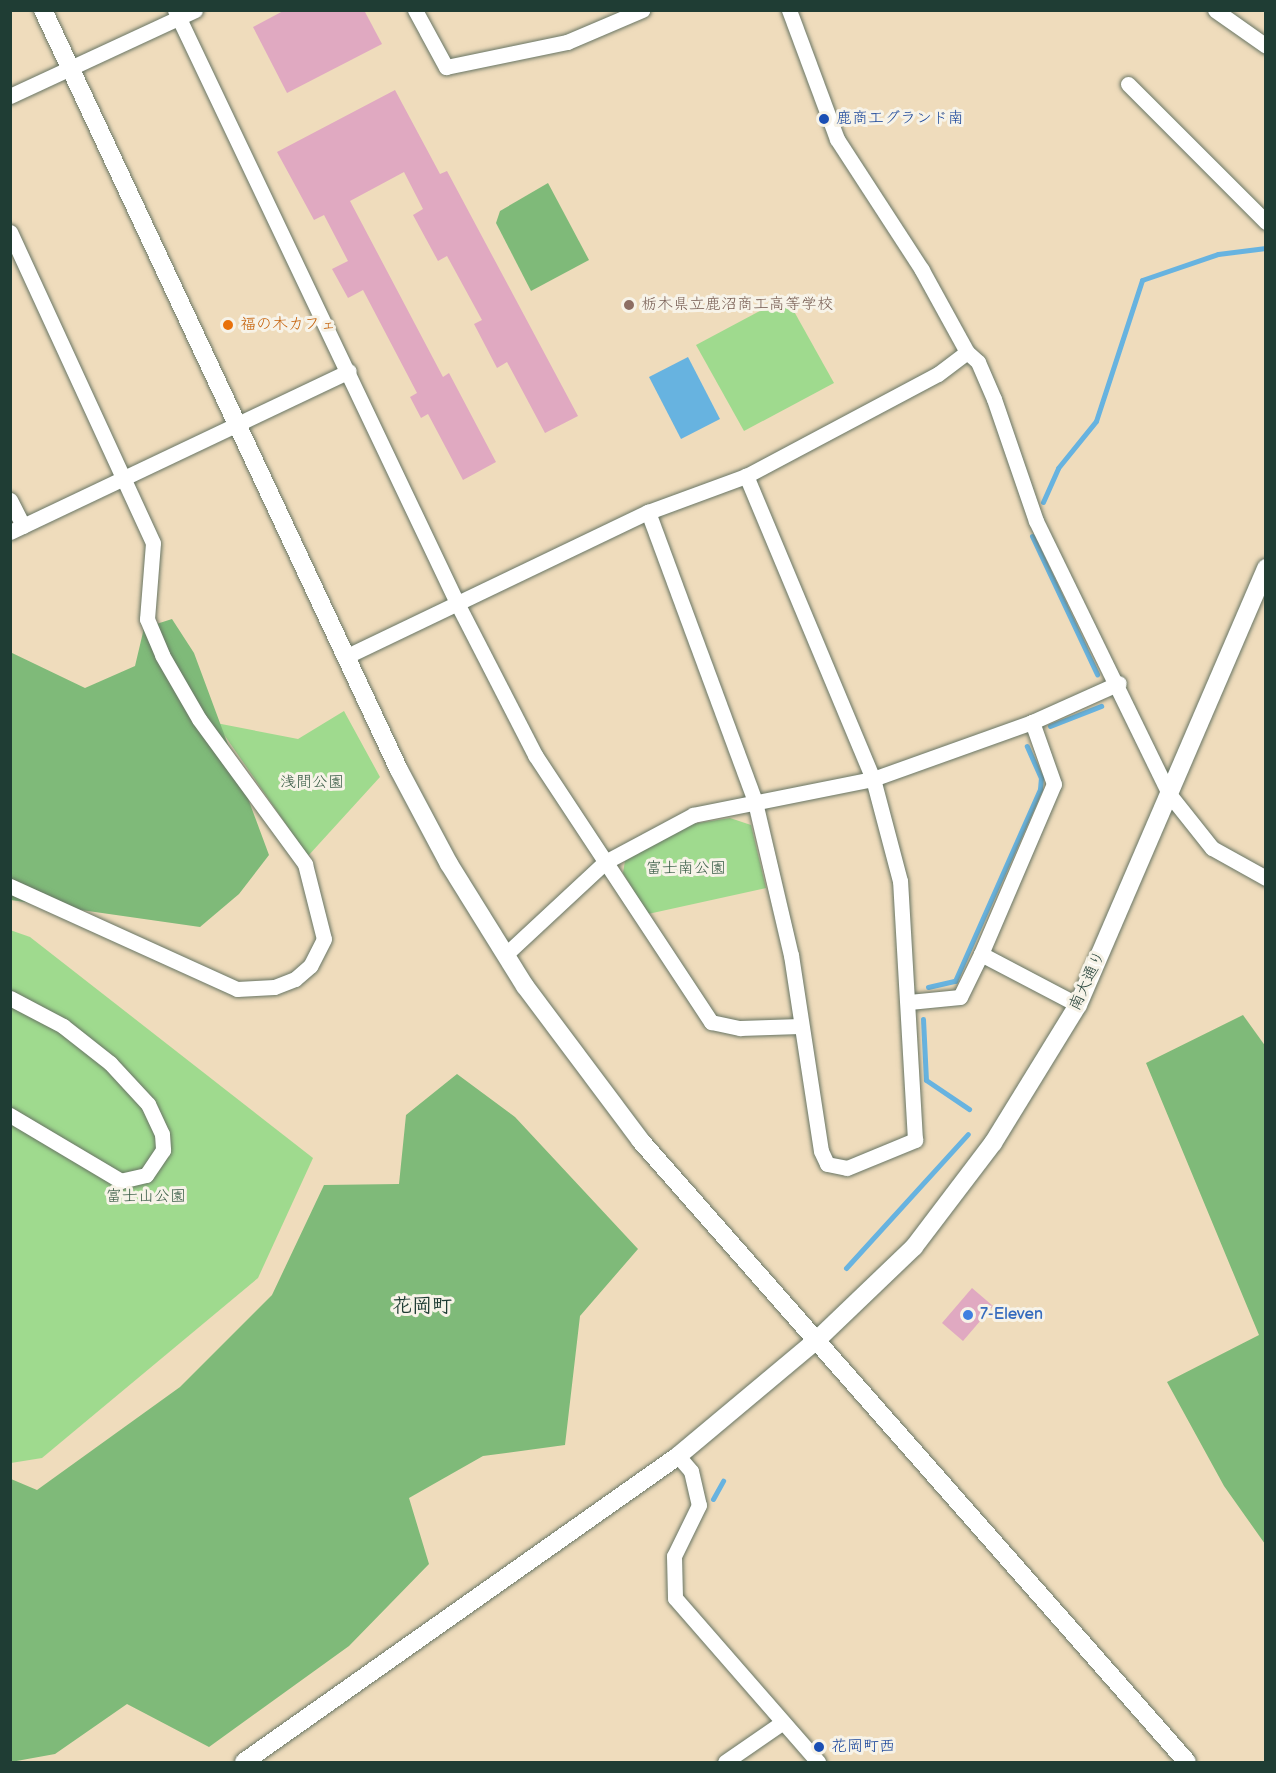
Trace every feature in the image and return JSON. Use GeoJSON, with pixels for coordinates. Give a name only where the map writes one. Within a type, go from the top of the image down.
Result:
{"type":"FeatureCollection","features":[{"type":"Feature","properties":{"kind":"street"},"geometry":{"type":"LineString","coordinates":[[43,10],[345,657],[448,864],[505,955],[640,1140],[819,1338],[1187,1762]]}},
{"type":"Feature","properties":{"kind":"street"},"geometry":{"type":"LineString","coordinates":[[10,96],[72,70],[177,14],[195,10]]}},
{"type":"Feature","properties":{"kind":"street"},"geometry":{"type":"LineString","coordinates":[[418,12],[446,67],[567,42],[642,10]]}},
{"type":"Feature","properties":{"kind":"street"},"geometry":{"type":"LineString","coordinates":[[789,10],[837,139],[922,270],[967,352],[978,362],[994,399],[1036,521],[1119,683],[1169,794],[1212,848],[1266,878]]}},
{"type":"Feature","properties":{"kind":"street"},"geometry":{"type":"LineString","coordinates":[[1215,10],[1266,46]]}},
{"type":"Feature","properties":{"kind":"street"},"geometry":{"type":"LineString","coordinates":[[177,14],[349,371],[458,605],[517,724],[711,1022],[740,1028],[800,1026]]}},
{"type":"Feature","properties":{"kind":"street"},"geometry":{"type":"LineString","coordinates":[[1128,84],[1266,222]]}},
{"type":"Feature","properties":{"kind":"street"},"geometry":{"type":"LineString","coordinates":[[10,232],[153,543],[147,619],[162,655],[199,719],[305,864],[324,939],[310,966],[295,979],[274,987],[237,989],[10,886]]}},
{"type":"Feature","properties":{"kind":"street"},"geometry":{"type":"LineString","coordinates":[[345,657],[458,605],[648,512],[746,476],[938,374],[967,352]]}},
{"type":"Feature","properties":{"kind":"street"},"geometry":{"type":"LineString","coordinates":[[10,500],[16,529],[349,371]]}},
{"type":"Feature","properties":{"kind":"street"},"geometry":{"type":"LineString","coordinates":[[648,512],[755,802],[791,955],[821,1152],[827,1164],[847,1168],[915,1140],[909,1002],[900,881],[873,779],[746,476]]}},
{"type":"Feature","properties":{"kind":"street","name":"南大通り"},"geometry":{"type":"LineString","coordinates":[[244,1762],[678,1455],[881,1284],[944,1211],[1024,1096],[1078,1005],[1266,568]]}},
{"type":"Feature","properties":{"kind":"street"},"geometry":{"type":"LineString","coordinates":[[505,955],[605,862],[693,815],[873,779],[1032,722],[1119,683]]}},
{"type":"Feature","properties":{"kind":"street"},"geometry":{"type":"LineString","coordinates":[[909,1002],[960,997],[981,954],[1054,784],[1032,722]]}},
{"type":"Feature","properties":{"kind":"street"},"geometry":{"type":"LineString","coordinates":[[981,954],[1078,1005]]}},
{"type":"Feature","properties":{"kind":"street"},"geometry":{"type":"LineString","coordinates":[[10,998],[63,1026],[110,1063],[148,1104],[162,1134],[163,1150],[146,1175],[121,1181],[10,1115]]}},
{"type":"Feature","properties":{"kind":"street"},"geometry":{"type":"LineString","coordinates":[[678,1455],[691,1472],[699,1505],[674,1556],[675,1598],[818,1762]]}},
{"type":"Feature","properties":{"kind":"street"},"geometry":{"type":"LineString","coordinates":[[725,1762],[783,1722]]}},
{"type":"Feature","properties":{"kind":"green space"},"geometry":{"type":"Polygon","coordinates":[[[548,183],[589,260],[531,291],[496,223],[500,211],[548,183]]]}},
{"type":"Feature","properties":{"kind":"green space"},"geometry":{"type":"Polygon","coordinates":[[[786,297],[834,383],[744,431],[696,345],[786,297]]]}},
{"type":"Feature","properties":{"kind":"green space"},"geometry":{"type":"Polygon","coordinates":[[[172,619],[194,653],[269,855],[239,894],[200,927],[11,900],[10,652],[85,688],[135,666],[144,628],[172,619]]]}},
{"type":"Feature","properties":{"kind":"green space","name":"浅間公園"},"geometry":{"type":"Polygon","coordinates":[[[344,711],[380,777],[308,856],[216,723],[298,739],[344,711]]]}},
{"type":"Feature","properties":{"kind":"green space","name":"富士南公園"},"geometry":{"type":"Polygon","coordinates":[[[730,818],[751,825],[766,888],[648,914],[623,873],[625,861],[686,825],[730,818]]]}},
{"type":"Feature","properties":{"kind":"green space","name":"富士山公園"},"geometry":{"type":"Polygon","coordinates":[[[10,930],[30,937],[313,1158],[258,1278],[42,1458],[11,1463],[10,930]]]}},
{"type":"Feature","properties":{"kind":"green space"},"geometry":{"type":"Polygon","coordinates":[[[1243,1015],[1266,1047],[1265,1544],[1224,1486],[1167,1382],[1259,1335],[1146,1063],[1243,1015]]]}},
{"type":"Feature","properties":{"kind":"green space"},"geometry":{"type":"Polygon","coordinates":[[[457,1074],[515,1117],[638,1249],[580,1316],[565,1445],[483,1456],[409,1498],[429,1564],[349,1646],[209,1747],[127,1704],[55,1754],[11,1762],[11,1479],[37,1490],[180,1387],[272,1295],[324,1185],[399,1184],[406,1115],[457,1074]]]}},
{"type":"Feature","properties":{"kind":"water"},"geometry":{"type":"Polygon","coordinates":[[[688,357],[720,419],[681,439],[649,377],[688,357]]]}},
{"type":"Feature","properties":{"kind":"building"},"geometry":{"type":"Polygon","coordinates":[[[285,10],[364,10],[382,44],[287,93],[253,27],[285,10]]]}},
{"type":"Feature","properties":{"kind":"building"},"geometry":{"type":"Polygon","coordinates":[[[395,90],[440,174],[447,171],[578,416],[545,433],[507,362],[497,368],[474,324],[482,320],[447,256],[438,261],[413,215],[423,209],[404,172],[350,201],[443,377],[449,373],[496,462],[463,480],[428,414],[421,418],[410,397],[417,393],[363,290],[348,298],[332,269],[348,261],[324,215],[314,220],[277,152],[395,90]]]}},
{"type":"Feature","properties":{"kind":"building"},"geometry":{"type":"Polygon","coordinates":[[[972,1288],[993,1306],[963,1341],[942,1323],[972,1288]]]}},
{"type":"Feature","properties":{"kind":"waterway"},"geometry":{"type":"LineString","coordinates":[[1043,502],[1058,468],[1096,421],[1142,280],[1218,254],[1266,248]]}},
{"type":"Feature","properties":{"kind":"waterway"},"geometry":{"type":"LineString","coordinates":[[1032,536],[1097,674]]}},
{"type":"Feature","properties":{"kind":"waterway"},"geometry":{"type":"LineString","coordinates":[[1050,726],[1101,706]]}},
{"type":"Feature","properties":{"kind":"waterway"},"geometry":{"type":"LineString","coordinates":[[928,987],[955,981],[1040,789],[1041,778],[1027,746]]}},
{"type":"Feature","properties":{"kind":"waterway"},"geometry":{"type":"LineString","coordinates":[[923,1019],[926,1080],[969,1109]]}},
{"type":"Feature","properties":{"kind":"waterway"},"geometry":{"type":"LineString","coordinates":[[846,1268],[968,1134]]}},
{"type":"Feature","properties":{"kind":"waterway"},"geometry":{"type":"LineString","coordinates":[[713,1499],[723,1481]]}},
{"type":"Feature","properties":{"kind":"place","name":"鹿商工グランド南"},"geometry":{"type":"Point","coordinates":[824,119]}},
{"type":"Feature","properties":{"kind":"place","name":"栃木県立鹿沼商工高等学校"},"geometry":{"type":"Point","coordinates":[629,305]}},
{"type":"Feature","properties":{"kind":"place","name":"福の木カフェ"},"geometry":{"type":"Point","coordinates":[228,325]}},
{"type":"Feature","properties":{"kind":"place","name":"7-Eleven"},"geometry":{"type":"Point","coordinates":[968,1315]}},
{"type":"Feature","properties":{"kind":"place","name":"花岡町西"},"geometry":{"type":"Point","coordinates":[819,1747]}},
{"type":"Feature","properties":{"kind":"district","name":"花岡町"},"geometry":{"type":"Point","coordinates":[422,1306]}}]}
